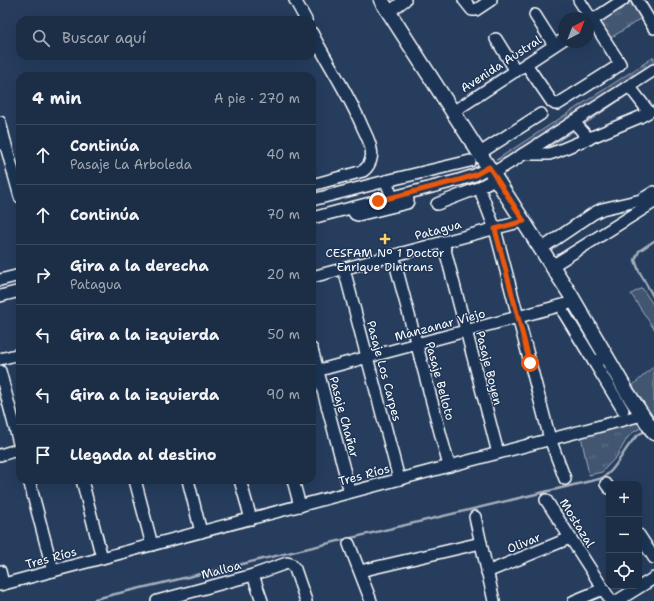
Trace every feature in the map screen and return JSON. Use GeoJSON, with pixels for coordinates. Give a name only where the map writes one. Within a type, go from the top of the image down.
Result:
{"type":"FeatureCollection","features":[{"type":"Feature","properties":{"kind":"main road"},"geometry":{"type":"LineString","coordinates":[[385,6],[453,112],[475,157],[493,173],[574,302],[600,360],[642,414],[654,433]]}},
{"type":"Feature","properties":{"kind":"street"},"geometry":{"type":"LineString","coordinates":[[295,0],[304,16]]}},
{"type":"Feature","properties":{"kind":"street"},"geometry":{"type":"LineString","coordinates":[[385,6],[405,0]]}},
{"type":"Feature","properties":{"kind":"street"},"geometry":{"type":"LineString","coordinates":[[464,0],[472,10],[476,10],[491,0]]}},
{"type":"Feature","properties":{"kind":"street"},"geometry":{"type":"LineString","coordinates":[[579,0],[585,12]]}},
{"type":"Feature","properties":{"kind":"street"},"geometry":{"type":"LineString","coordinates":[[594,19],[623,0]]}},
{"type":"Feature","properties":{"kind":"street"},"geometry":{"type":"LineString","coordinates":[[637,0],[654,28]]}},
{"type":"Feature","properties":{"kind":"street"},"geometry":{"type":"LineString","coordinates":[[535,15],[558,41]]}},
{"type":"Feature","properties":{"kind":"street"},"geometry":{"type":"LineString","coordinates":[[526,64],[552,102],[558,104],[620,64],[594,28]]}},
{"type":"Feature","properties":{"kind":"street"},"geometry":{"type":"LineString","coordinates":[[496,39],[516,71]]}},
{"type":"Feature","properties":{"kind":"street"},"geometry":{"type":"LineString","coordinates":[[316,41],[356,111],[370,145],[372,154],[368,166],[363,171],[316,184]]}},
{"type":"Feature","properties":{"kind":"street","name":"Avenida Austral"},"geometry":{"type":"LineString","coordinates":[[453,112],[558,43]]}},
{"type":"Feature","properties":{"kind":"street"},"geometry":{"type":"LineString","coordinates":[[437,204],[476,188],[493,173],[654,70]]}},
{"type":"Feature","properties":{"kind":"street"},"geometry":{"type":"LineString","coordinates":[[523,154],[549,154],[558,152],[651,111],[628,86]]}},
{"type":"Feature","properties":{"kind":"street"},"geometry":{"type":"LineString","coordinates":[[316,199],[475,157],[541,114]]}},
{"type":"Feature","properties":{"kind":"street"},"geometry":{"type":"LineString","coordinates":[[0,122],[3,143],[16,184]]}},
{"type":"Feature","properties":{"kind":"street"},"geometry":{"type":"LineString","coordinates":[[574,122],[589,139]]}},
{"type":"Feature","properties":{"kind":"street"},"geometry":{"type":"LineString","coordinates":[[316,217],[475,175],[493,173]]}},
{"type":"Feature","properties":{"kind":"street"},"geometry":{"type":"LineString","coordinates":[[386,181],[392,197]]}},
{"type":"Feature","properties":{"kind":"street"},"geometry":{"type":"LineString","coordinates":[[541,248],[602,209],[641,200],[654,192]]}},
{"type":"Feature","properties":{"kind":"street"},"geometry":{"type":"LineString","coordinates":[[351,208],[357,216],[406,203],[408,201],[407,194]]}},
{"type":"Feature","properties":{"kind":"street"},"geometry":{"type":"LineString","coordinates":[[482,195],[495,229],[550,439],[566,480]]}},
{"type":"Feature","properties":{"kind":"street"},"geometry":{"type":"LineString","coordinates":[[552,266],[654,202]]}},
{"type":"Feature","properties":{"kind":"street","name":"Patagua"},"geometry":{"type":"LineString","coordinates":[[316,276],[524,221]]}},
{"type":"Feature","properties":{"kind":"street","name":"Pasaje Boyen"},"geometry":{"type":"LineString","coordinates":[[443,242],[498,453]]}},
{"type":"Feature","properties":{"kind":"street","name":"Pasaje Belloto"},"geometry":{"type":"LineString","coordinates":[[393,255],[449,466]]}},
{"type":"Feature","properties":{"kind":"street","name":"Pasaje Los Carpes"},"geometry":{"type":"LineString","coordinates":[[344,269],[399,479]]}},
{"type":"Feature","properties":{"kind":"street"},"geometry":{"type":"LineString","coordinates":[[0,280],[16,276]]}},
{"type":"Feature","properties":{"kind":"street"},"geometry":{"type":"LineString","coordinates":[[0,296],[16,292]]}},
{"type":"Feature","properties":{"kind":"street","name":"Manzanar Viejo"},"geometry":{"type":"LineString","coordinates":[[316,371],[574,302]]}},
{"type":"Feature","properties":{"kind":"street"},"geometry":{"type":"LineString","coordinates":[[564,313],[600,360],[623,410]]}},
{"type":"Feature","properties":{"kind":"street"},"geometry":{"type":"LineString","coordinates":[[0,360],[16,355]]}},
{"type":"Feature","properties":{"kind":"street"},"geometry":{"type":"LineString","coordinates":[[0,371],[16,433]]}},
{"type":"Feature","properties":{"kind":"street","name":"Pasaje Chañar"},"geometry":{"type":"LineString","coordinates":[[316,374],[350,492]]}},
{"type":"Feature","properties":{"kind":"street","name":"Tres Ríos"},"geometry":{"type":"LineString","coordinates":[[2,584],[642,414]]}},
{"type":"Feature","properties":{"kind":"street"},"geometry":{"type":"LineString","coordinates":[[0,455],[16,449]]}},
{"type":"Feature","properties":{"kind":"street"},"geometry":{"type":"LineString","coordinates":[[30,484],[53,571]]}},
{"type":"Feature","properties":{"kind":"street"},"geometry":{"type":"LineString","coordinates":[[83,484],[102,558]]}},
{"type":"Feature","properties":{"kind":"street"},"geometry":{"type":"LineString","coordinates":[[136,484],[152,545]]}},
{"type":"Feature","properties":{"kind":"street"},"geometry":{"type":"LineString","coordinates":[[189,484],[201,532]]}},
{"type":"Feature","properties":{"kind":"street"},"geometry":{"type":"LineString","coordinates":[[241,484],[251,519]]}},
{"type":"Feature","properties":{"kind":"street"},"geometry":{"type":"LineString","coordinates":[[294,484],[300,506]]}},
{"type":"Feature","properties":{"kind":"street","name":"Mostazal"},"geometry":{"type":"LineString","coordinates":[[546,500],[611,601]]}},
{"type":"Feature","properties":{"kind":"street"},"geometry":{"type":"LineString","coordinates":[[475,517],[494,601]]}},
{"type":"Feature","properties":{"kind":"street","name":"Olivar"},"geometry":{"type":"LineString","coordinates":[[487,572],[570,538]]}},
{"type":"Feature","properties":{"kind":"street"},"geometry":{"type":"LineString","coordinates":[[642,540],[654,558]]}},
{"type":"Feature","properties":{"kind":"street"},"geometry":{"type":"LineString","coordinates":[[360,571],[481,543]]}},
{"type":"Feature","properties":{"kind":"street"},"geometry":{"type":"LineString","coordinates":[[349,544],[372,601]]}},
{"type":"Feature","properties":{"kind":"street","name":"Malloa"},"geometry":{"type":"LineString","coordinates":[[157,601],[253,575],[286,563],[291,564],[295,570],[306,601]]}},
{"type":"Feature","properties":{"kind":"street"},"geometry":{"type":"LineString","coordinates":[[0,571],[2,584]]}},
{"type":"Feature","properties":{"kind":"street"},"geometry":{"type":"LineString","coordinates":[[253,575],[262,601]]}},
{"type":"Feature","properties":{"kind":"street"},"geometry":{"type":"LineString","coordinates":[[617,601],[654,578]]}},
{"type":"Feature","properties":{"kind":"street"},"geometry":{"type":"LineString","coordinates":[[574,601],[603,589]]}},
{"type":"Feature","properties":{"kind":"green space"},"geometry":{"type":"Polygon","coordinates":[[[631,2],[642,18],[609,39],[598,23],[631,2]]]}},
{"type":"Feature","properties":{"kind":"green space"},"geometry":{"type":"Polygon","coordinates":[[[654,57],[654,77],[585,124],[547,148],[496,160],[654,57]]]}},
{"type":"Feature","properties":{"kind":"green space"},"geometry":{"type":"Polygon","coordinates":[[[642,288],[654,306],[654,329],[631,294],[642,288]]]}},
{"type":"Feature","properties":{"kind":"green space"},"geometry":{"type":"Polygon","coordinates":[[[654,366],[654,418],[653,420],[631,387],[654,366]]]}},
{"type":"Feature","properties":{"kind":"green space"},"geometry":{"type":"Polygon","coordinates":[[[638,416],[645,426],[635,431],[628,437],[617,456],[602,472],[589,475],[580,431],[638,416]]]}},
{"type":"Feature","properties":{"kind":"waterway"},"geometry":{"type":"LineString","coordinates":[[654,241],[639,251],[635,260],[639,271],[654,298]]}},
{"type":"Feature","properties":{"kind":"waterway"},"geometry":{"type":"LineString","coordinates":[[94,601],[95,599],[599,479],[610,472],[633,440],[639,434],[646,431]]}},
{"type":"Feature","properties":{"kind":"place","name":"CESFAM N° 1 Doctor Enrique Dintrans"},"geometry":{"type":"Point","coordinates":[385,239]}},
{"type":"Feature","properties":{"kind":"route"},"geometry":{"type":"LineString","coordinates":[[378,201],[459,180],[475,175],[489,167],[524,221],[495,229],[530,363]]}}]}
